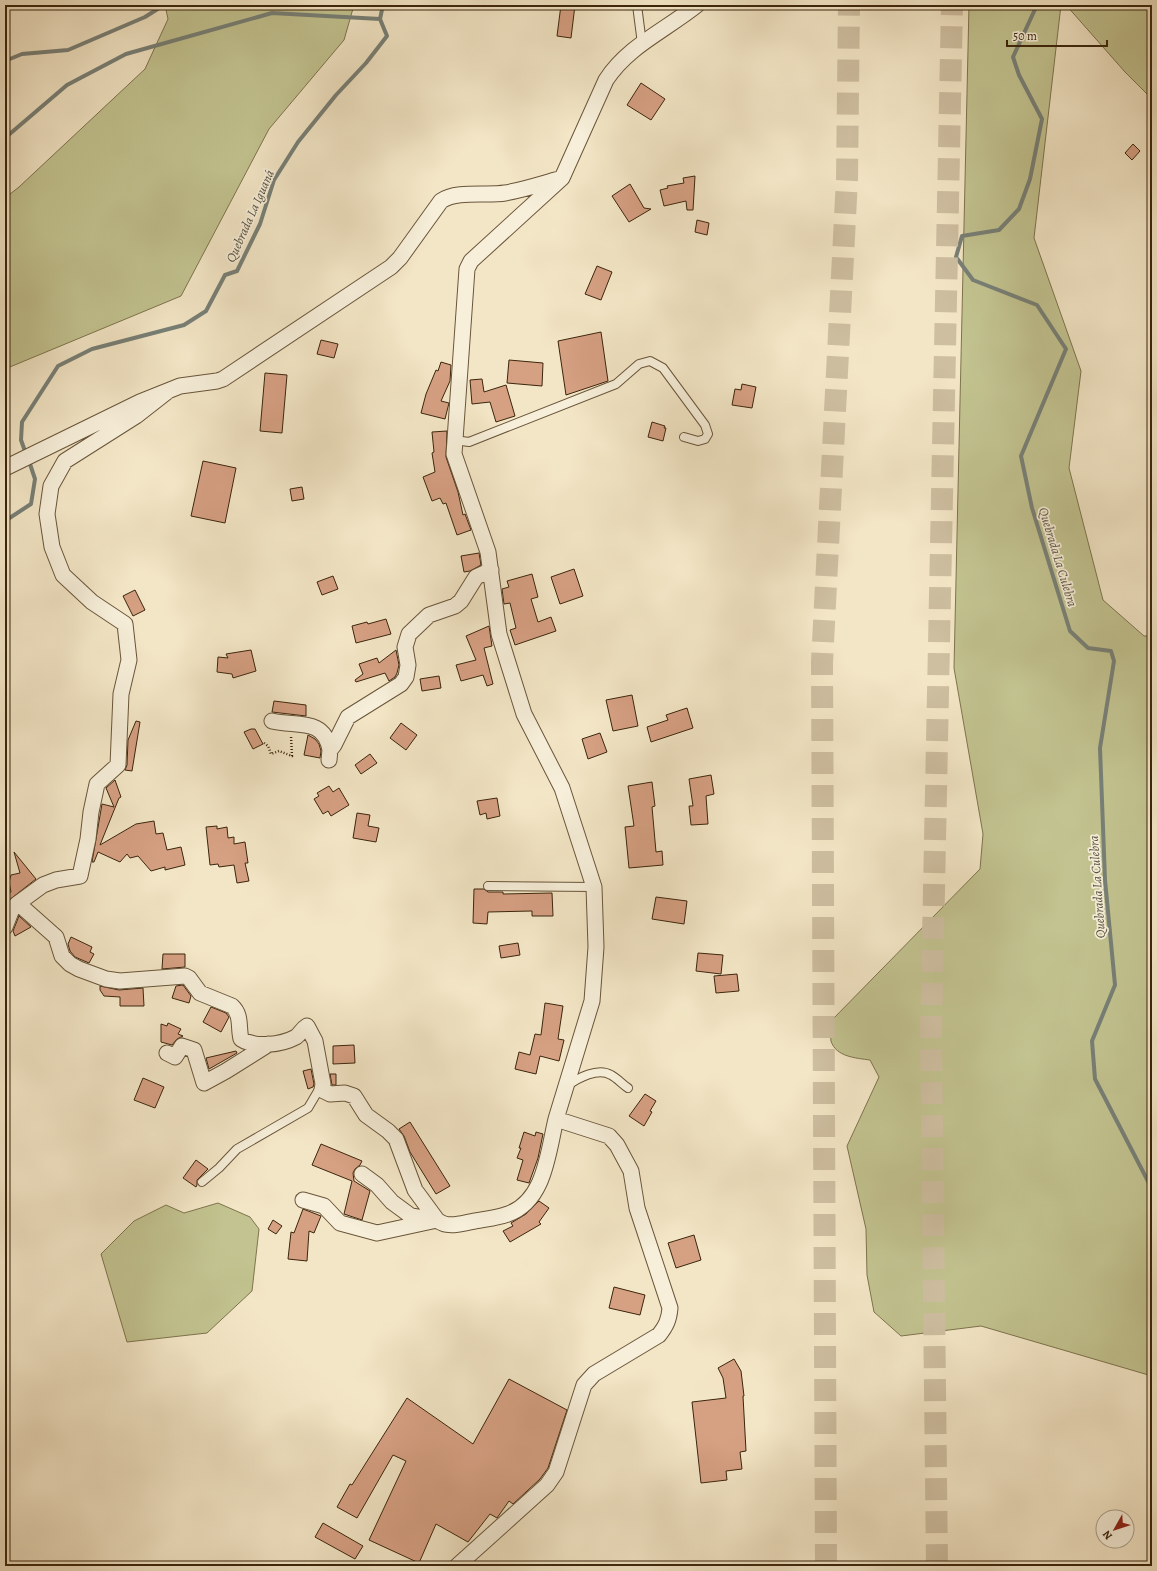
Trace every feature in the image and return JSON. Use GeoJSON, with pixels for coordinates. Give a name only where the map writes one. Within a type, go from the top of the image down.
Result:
{"type":"FeatureCollection","features":[{"type":"Feature","properties":{"kind":"street"},"geometry":{"type":"LineString","coordinates":[[17,904],[56,937],[62,956],[70,964],[106,979],[120,981],[176,976],[189,978],[200,993],[232,1006],[236,1010],[240,1023],[241,1039],[249,1044],[283,1042],[297,1036],[304,1027],[307,1026],[315,1041],[323,1084],[322,1090],[325,1093],[345,1093],[354,1096],[366,1115],[388,1131],[396,1139],[415,1190],[437,1220],[441,1223],[452,1225],[508,1214],[519,1209],[528,1200],[539,1185],[556,1119],[592,1001],[596,947],[594,887],[562,788],[524,714],[499,634],[488,552],[455,459],[453,448],[467,269],[471,261],[562,178],[606,80],[616,66],[629,53],[697,5]]}},
{"type":"Feature","properties":{"kind":"street"},"geometry":{"type":"LineString","coordinates":[[5,468],[140,402],[180,386],[223,379],[391,267],[400,258],[442,201],[446,198],[507,193],[562,178]]}},
{"type":"Feature","properties":{"kind":"street"},"geometry":{"type":"LineString","coordinates":[[5,927],[12,909],[42,885],[56,880],[80,876],[88,840],[91,812],[97,784],[118,765],[121,694],[130,660],[126,624],[92,602],[63,575],[52,547],[47,514],[52,486],[65,461],[136,416],[168,391]]}},
{"type":"Feature","properties":{"kind":"street"},"geometry":{"type":"LineString","coordinates":[[272,721],[311,725],[320,730],[328,740],[330,755],[348,717],[401,684],[408,665],[405,647],[409,634],[429,614],[455,606],[461,601],[476,577],[491,570]]}},
{"type":"Feature","properties":{"kind":"street"},"geometry":{"type":"LineString","coordinates":[[167,1053],[175,1057],[182,1046],[194,1050],[204,1083],[270,1043]]}},
{"type":"Feature","properties":{"kind":"street"},"geometry":{"type":"LineString","coordinates":[[457,1566],[552,1479],[556,1472],[584,1385],[588,1379],[659,1335],[666,1327],[669,1318],[670,1308],[637,1208],[630,1171],[618,1145],[609,1136],[556,1119]]}},
{"type":"Feature","properties":{"kind":"street"},"geometry":{"type":"LineString","coordinates":[[362,1174],[377,1185],[392,1202],[410,1216],[437,1220]]}},
{"type":"Feature","properties":{"kind":"street"},"geometry":{"type":"LineString","coordinates":[[303,1200],[324,1206],[340,1223],[377,1233],[437,1220]]}},
{"type":"Feature","properties":{"kind":"lane"},"geometry":{"type":"LineString","coordinates":[[637,5],[642,44]]}},
{"type":"Feature","properties":{"kind":"lane"},"geometry":{"type":"LineString","coordinates":[[454,440],[469,442],[616,384],[639,364],[650,361],[663,368],[705,424],[708,434],[705,439],[698,441],[684,437]]}},
{"type":"Feature","properties":{"kind":"lane"},"geometry":{"type":"LineString","coordinates":[[488,886],[594,887]]}},
{"type":"Feature","properties":{"kind":"lane"},"geometry":{"type":"LineString","coordinates":[[566,1087],[577,1078],[600,1072],[610,1074],[628,1088]]}},
{"type":"Feature","properties":{"kind":"lane"},"geometry":{"type":"LineString","coordinates":[[202,1182],[219,1168],[236,1149],[308,1108],[323,1084]]}},
{"type":"Feature","properties":{"kind":"path"},"geometry":{"type":"LineString","coordinates":[[264,743],[268,746],[271,754],[279,751],[292,756],[290,735],[292,724]]}},
{"type":"Feature","properties":{"kind":"green space"},"geometry":{"type":"Polygon","coordinates":[[[165,5],[354,5],[344,40],[269,129],[181,296],[5,369],[5,198],[19,187],[145,69],[168,19],[165,5]]]}},
{"type":"Feature","properties":{"kind":"green space"},"geometry":{"type":"Polygon","coordinates":[[[969,5],[1061,5],[1034,238],[1081,371],[1069,468],[1103,600],[1144,636],[1152,636],[1152,1376],[981,1326],[901,1336],[874,1312],[867,1275],[866,1229],[847,1146],[879,1077],[870,1060],[842,1054],[837,1050],[831,1041],[831,1021],[980,869],[983,834],[954,668],[969,5]]]}},
{"type":"Feature","properties":{"kind":"green space"},"geometry":{"type":"Polygon","coordinates":[[[1066,5],[1152,5],[1152,99],[1125,72],[1066,5]]]}},
{"type":"Feature","properties":{"kind":"green space"},"geometry":{"type":"Polygon","coordinates":[[[218,1203],[250,1217],[259,1229],[252,1291],[207,1333],[127,1342],[101,1254],[134,1221],[166,1205],[184,1213],[218,1203]]]}},
{"type":"Feature","properties":{"kind":"building"},"geometry":{"type":"Polygon","coordinates":[[[561,5],[575,5],[571,38],[557,36],[561,5]]]}},
{"type":"Feature","properties":{"kind":"building"},"geometry":{"type":"Polygon","coordinates":[[[641,83],[665,99],[651,120],[627,105],[641,83]]]}},
{"type":"Feature","properties":{"kind":"building"},"geometry":{"type":"Polygon","coordinates":[[[1133,144],[1140,151],[1132,160],[1125,153],[1133,144]]]}},
{"type":"Feature","properties":{"kind":"building"},"geometry":{"type":"Polygon","coordinates":[[[695,176],[693,210],[687,210],[686,201],[664,206],[660,190],[668,188],[667,186],[684,183],[683,178],[695,176]]]}},
{"type":"Feature","properties":{"kind":"building"},"geometry":{"type":"Polygon","coordinates":[[[630,184],[644,208],[651,209],[629,222],[612,196],[630,184]]]}},
{"type":"Feature","properties":{"kind":"building"},"geometry":{"type":"Polygon","coordinates":[[[697,220],[709,223],[707,235],[695,232],[697,220]]]}},
{"type":"Feature","properties":{"kind":"building"},"geometry":{"type":"Polygon","coordinates":[[[597,266],[612,272],[601,300],[585,294],[597,266]]]}},
{"type":"Feature","properties":{"kind":"building"},"geometry":{"type":"Polygon","coordinates":[[[601,332],[608,381],[566,395],[558,341],[601,332]]]}},
{"type":"Feature","properties":{"kind":"building"},"geometry":{"type":"Polygon","coordinates":[[[321,340],[338,344],[334,358],[317,354],[321,340]]]}},
{"type":"Feature","properties":{"kind":"building"},"geometry":{"type":"Polygon","coordinates":[[[509,360],[543,363],[542,386],[507,383],[509,360]]]}},
{"type":"Feature","properties":{"kind":"building"},"geometry":{"type":"Polygon","coordinates":[[[441,362],[451,365],[450,381],[441,401],[449,403],[445,419],[421,413],[426,394],[441,362]]]}},
{"type":"Feature","properties":{"kind":"building"},"geometry":{"type":"Polygon","coordinates":[[[265,373],[287,375],[282,433],[260,431],[265,373]]]}},
{"type":"Feature","properties":{"kind":"building"},"geometry":{"type":"Polygon","coordinates":[[[482,379],[484,392],[506,385],[515,416],[496,422],[490,402],[472,404],[470,380],[482,379]]]}},
{"type":"Feature","properties":{"kind":"building"},"geometry":{"type":"Polygon","coordinates":[[[742,384],[756,387],[752,408],[732,405],[735,389],[741,390],[742,384]]]}},
{"type":"Feature","properties":{"kind":"building"},"geometry":{"type":"Polygon","coordinates":[[[652,422],[665,426],[664,428],[666,428],[663,441],[648,437],[652,422]]]}},
{"type":"Feature","properties":{"kind":"building"},"geometry":{"type":"Polygon","coordinates":[[[447,431],[446,457],[458,492],[463,515],[465,514],[471,530],[457,535],[446,503],[443,504],[440,498],[432,501],[423,477],[435,472],[432,453],[434,452],[432,432],[447,431]]]}},
{"type":"Feature","properties":{"kind":"building"},"geometry":{"type":"Polygon","coordinates":[[[203,461],[236,468],[225,523],[191,516],[203,461]]]}},
{"type":"Feature","properties":{"kind":"building"},"geometry":{"type":"Polygon","coordinates":[[[302,487],[304,499],[292,501],[290,489],[302,487]]]}},
{"type":"Feature","properties":{"kind":"building"},"geometry":{"type":"Polygon","coordinates":[[[479,553],[481,565],[470,571],[464,572],[461,556],[479,553]]]}},
{"type":"Feature","properties":{"kind":"building"},"geometry":{"type":"Polygon","coordinates":[[[574,569],[583,596],[560,604],[551,577],[574,569]]]}},
{"type":"Feature","properties":{"kind":"building"},"geometry":{"type":"Polygon","coordinates":[[[532,574],[538,597],[531,599],[538,622],[551,617],[556,631],[515,645],[510,630],[516,628],[510,603],[504,604],[502,589],[509,587],[507,581],[532,574]]]}},
{"type":"Feature","properties":{"kind":"building"},"geometry":{"type":"Polygon","coordinates":[[[333,576],[338,589],[322,595],[317,582],[333,576]]]}},
{"type":"Feature","properties":{"kind":"building"},"geometry":{"type":"Polygon","coordinates":[[[135,590],[145,610],[133,616],[123,596],[135,590]]]}},
{"type":"Feature","properties":{"kind":"building"},"geometry":{"type":"Polygon","coordinates":[[[386,619],[391,634],[356,643],[352,626],[367,622],[368,624],[386,619]]]}},
{"type":"Feature","properties":{"kind":"building"},"geometry":{"type":"Polygon","coordinates":[[[489,626],[492,646],[484,648],[493,684],[487,686],[483,675],[461,681],[456,665],[476,660],[466,636],[489,626]]]}},
{"type":"Feature","properties":{"kind":"building"},"geometry":{"type":"Polygon","coordinates":[[[251,650],[256,671],[233,678],[232,674],[217,672],[218,657],[228,658],[226,654],[251,650]]]}},
{"type":"Feature","properties":{"kind":"building"},"geometry":{"type":"Polygon","coordinates":[[[396,650],[399,665],[395,677],[389,681],[385,673],[356,682],[355,680],[363,674],[359,664],[377,658],[379,663],[396,650]]]}},
{"type":"Feature","properties":{"kind":"building"},"geometry":{"type":"Polygon","coordinates":[[[439,676],[441,688],[422,691],[420,679],[439,676]]]}},
{"type":"Feature","properties":{"kind":"building"},"geometry":{"type":"Polygon","coordinates":[[[632,695],[638,726],[613,731],[606,700],[632,695]]]}},
{"type":"Feature","properties":{"kind":"building"},"geometry":{"type":"Polygon","coordinates":[[[274,701],[306,705],[306,716],[272,712],[274,701]]]}},
{"type":"Feature","properties":{"kind":"building"},"geometry":{"type":"Polygon","coordinates":[[[687,708],[693,728],[651,742],[647,727],[668,720],[666,715],[687,708]]]}},
{"type":"Feature","properties":{"kind":"building"},"geometry":{"type":"Polygon","coordinates":[[[136,721],[140,722],[132,771],[125,770],[127,765],[128,740],[136,721]]]}},
{"type":"Feature","properties":{"kind":"building"},"geometry":{"type":"Polygon","coordinates":[[[401,723],[417,735],[406,750],[390,738],[401,723]]]}},
{"type":"Feature","properties":{"kind":"building"},"geometry":{"type":"Polygon","coordinates":[[[255,729],[263,744],[253,749],[244,732],[255,729]]]}},
{"type":"Feature","properties":{"kind":"building"},"geometry":{"type":"Polygon","coordinates":[[[600,733],[607,752],[588,759],[582,739],[600,733]]]}},
{"type":"Feature","properties":{"kind":"building"},"geometry":{"type":"Polygon","coordinates":[[[308,735],[315,739],[319,744],[321,751],[320,758],[304,755],[308,735]]]}},
{"type":"Feature","properties":{"kind":"building"},"geometry":{"type":"Polygon","coordinates":[[[370,754],[377,763],[361,774],[355,765],[370,754]]]}},
{"type":"Feature","properties":{"kind":"building"},"geometry":{"type":"Polygon","coordinates":[[[711,775],[714,794],[706,796],[708,824],[691,825],[689,806],[693,806],[689,779],[711,775]]]}},
{"type":"Feature","properties":{"kind":"building"},"geometry":{"type":"Polygon","coordinates":[[[115,780],[121,797],[119,798],[100,845],[136,824],[154,821],[156,834],[163,833],[167,850],[181,847],[185,865],[165,870],[165,867],[151,871],[138,856],[130,858],[127,854],[120,862],[98,852],[94,862],[92,862],[102,804],[114,807],[106,788],[115,780]]]}},
{"type":"Feature","properties":{"kind":"building"},"geometry":{"type":"Polygon","coordinates":[[[652,782],[655,806],[652,807],[656,852],[662,851],[663,865],[629,868],[625,827],[634,826],[628,786],[652,782]]]}},
{"type":"Feature","properties":{"kind":"building"},"geometry":{"type":"Polygon","coordinates":[[[329,786],[333,792],[339,788],[349,805],[331,816],[328,811],[323,814],[314,799],[319,796],[317,793],[329,786]]]}},
{"type":"Feature","properties":{"kind":"building"},"geometry":{"type":"Polygon","coordinates":[[[497,798],[500,816],[487,819],[486,813],[480,815],[477,801],[497,798]]]}},
{"type":"Feature","properties":{"kind":"building"},"geometry":{"type":"Polygon","coordinates":[[[357,813],[370,815],[368,826],[379,828],[376,842],[353,838],[357,813]]]}},
{"type":"Feature","properties":{"kind":"building"},"geometry":{"type":"Polygon","coordinates":[[[217,826],[217,829],[227,827],[228,838],[234,837],[234,844],[245,842],[248,863],[245,863],[249,881],[237,883],[234,865],[219,867],[218,864],[210,865],[206,827],[217,826]]]}},
{"type":"Feature","properties":{"kind":"building"},"geometry":{"type":"Polygon","coordinates":[[[14,852],[36,879],[8,901],[6,894],[11,892],[9,882],[11,875],[20,873],[14,852]]]}},
{"type":"Feature","properties":{"kind":"building"},"geometry":{"type":"Polygon","coordinates":[[[474,889],[484,889],[488,892],[503,892],[503,894],[552,893],[553,916],[532,916],[532,911],[488,912],[487,924],[473,923],[474,889]]]}},
{"type":"Feature","properties":{"kind":"building"},"geometry":{"type":"Polygon","coordinates":[[[656,897],[687,901],[684,924],[652,919],[656,897]]]}},
{"type":"Feature","properties":{"kind":"building"},"geometry":{"type":"Polygon","coordinates":[[[19,916],[31,927],[15,936],[13,931],[19,916]]]}},
{"type":"Feature","properties":{"kind":"building"},"geometry":{"type":"Polygon","coordinates":[[[71,937],[92,947],[90,952],[94,954],[89,963],[75,957],[70,951],[68,944],[71,937]]]}},
{"type":"Feature","properties":{"kind":"building"},"geometry":{"type":"Polygon","coordinates":[[[518,943],[520,955],[501,958],[499,946],[518,943]]]}},
{"type":"Feature","properties":{"kind":"building"},"geometry":{"type":"Polygon","coordinates":[[[698,953],[723,955],[721,974],[696,971],[698,953]]]}},
{"type":"Feature","properties":{"kind":"building"},"geometry":{"type":"Polygon","coordinates":[[[163,954],[185,954],[185,967],[162,969],[163,954]]]}},
{"type":"Feature","properties":{"kind":"building"},"geometry":{"type":"Polygon","coordinates":[[[737,974],[739,991],[716,993],[714,976],[737,974]]]}},
{"type":"Feature","properties":{"kind":"building"},"geometry":{"type":"Polygon","coordinates":[[[183,985],[191,996],[189,1003],[172,998],[176,986],[183,985]]]}},
{"type":"Feature","properties":{"kind":"building"},"geometry":{"type":"Polygon","coordinates":[[[100,986],[119,990],[143,988],[144,1006],[120,1006],[120,997],[104,996],[100,990],[100,986]]]}},
{"type":"Feature","properties":{"kind":"building"},"geometry":{"type":"Polygon","coordinates":[[[545,1003],[563,1006],[558,1039],[564,1040],[559,1061],[540,1056],[536,1074],[515,1069],[519,1052],[530,1055],[535,1034],[541,1035],[545,1003]]]}},
{"type":"Feature","properties":{"kind":"building"},"geometry":{"type":"Polygon","coordinates":[[[211,1007],[226,1013],[229,1017],[221,1032],[203,1022],[211,1007]]]}},
{"type":"Feature","properties":{"kind":"building"},"geometry":{"type":"Polygon","coordinates":[[[168,1023],[181,1029],[178,1034],[183,1036],[177,1039],[172,1045],[161,1042],[161,1024],[167,1026],[168,1023]]]}},
{"type":"Feature","properties":{"kind":"building"},"geometry":{"type":"Polygon","coordinates":[[[354,1045],[355,1063],[333,1064],[333,1046],[354,1045]]]}},
{"type":"Feature","properties":{"kind":"building"},"geometry":{"type":"Polygon","coordinates":[[[236,1051],[237,1053],[209,1069],[206,1058],[236,1051]]]}},
{"type":"Feature","properties":{"kind":"building"},"geometry":{"type":"Polygon","coordinates":[[[311,1069],[314,1084],[313,1087],[308,1089],[303,1071],[311,1069]]]}},
{"type":"Feature","properties":{"kind":"building"},"geometry":{"type":"Polygon","coordinates":[[[330,1074],[336,1074],[336,1085],[332,1085],[330,1074]]]}},
{"type":"Feature","properties":{"kind":"building"},"geometry":{"type":"Polygon","coordinates":[[[143,1078],[164,1087],[155,1108],[134,1100],[143,1078]]]}},
{"type":"Feature","properties":{"kind":"building"},"geometry":{"type":"Polygon","coordinates":[[[645,1094],[656,1101],[644,1126],[629,1116],[645,1094]]]}},
{"type":"Feature","properties":{"kind":"building"},"geometry":{"type":"Polygon","coordinates":[[[410,1122],[450,1186],[436,1194],[410,1152],[404,1136],[399,1129],[410,1122]]]}},
{"type":"Feature","properties":{"kind":"building"},"geometry":{"type":"Polygon","coordinates":[[[524,1132],[535,1136],[536,1132],[543,1134],[538,1158],[529,1183],[517,1180],[523,1160],[517,1158],[521,1148],[519,1148],[524,1132]]]}},
{"type":"Feature","properties":{"kind":"building"},"geometry":{"type":"Polygon","coordinates":[[[321,1144],[362,1161],[353,1173],[354,1181],[370,1191],[362,1220],[344,1214],[352,1181],[312,1165],[321,1144]]]}},
{"type":"Feature","properties":{"kind":"building"},"geometry":{"type":"Polygon","coordinates":[[[196,1160],[208,1169],[197,1180],[196,1187],[183,1178],[196,1160]]]}},
{"type":"Feature","properties":{"kind":"building"},"geometry":{"type":"Polygon","coordinates":[[[539,1201],[549,1208],[539,1222],[541,1224],[510,1242],[503,1231],[513,1226],[511,1223],[526,1214],[539,1201]]]}},
{"type":"Feature","properties":{"kind":"building"},"geometry":{"type":"Polygon","coordinates":[[[303,1209],[321,1216],[314,1233],[309,1231],[307,1261],[288,1259],[291,1232],[294,1233],[303,1209]]]}},
{"type":"Feature","properties":{"kind":"building"},"geometry":{"type":"Polygon","coordinates":[[[273,1220],[282,1226],[276,1234],[268,1229],[273,1220]]]}},
{"type":"Feature","properties":{"kind":"building"},"geometry":{"type":"Polygon","coordinates":[[[694,1235],[701,1260],[676,1268],[668,1243],[694,1235]]]}},
{"type":"Feature","properties":{"kind":"building"},"geometry":{"type":"Polygon","coordinates":[[[614,1287],[645,1295],[640,1315],[609,1308],[614,1287]]]}},
{"type":"Feature","properties":{"kind":"building"},"geometry":{"type":"Polygon","coordinates":[[[734,1359],[741,1371],[744,1396],[746,1451],[740,1452],[742,1469],[726,1471],[727,1480],[701,1483],[692,1402],[726,1398],[723,1378],[718,1368],[734,1359]]]}},
{"type":"Feature","properties":{"kind":"building"},"geometry":{"type":"Polygon","coordinates":[[[509,1379],[567,1410],[548,1468],[540,1479],[513,1504],[509,1501],[497,1518],[490,1514],[468,1542],[436,1524],[419,1563],[369,1540],[406,1461],[393,1455],[357,1518],[337,1507],[350,1484],[352,1485],[407,1398],[473,1444],[509,1379]]]}},
{"type":"Feature","properties":{"kind":"building"},"geometry":{"type":"Polygon","coordinates":[[[323,1523],[363,1546],[355,1559],[315,1537],[323,1523]]]}},
{"type":"Feature","properties":{"kind":"waterway"},"geometry":{"type":"LineString","coordinates":[[5,61],[22,54],[68,50],[145,17],[164,5]]}},
{"type":"Feature","properties":{"kind":"waterway","name":"Quebrada La Iguaná"},"geometry":{"type":"LineString","coordinates":[[26,454],[21,440],[22,422],[58,366],[92,349],[184,325],[206,311],[225,275],[237,271],[260,224],[274,180],[298,142],[336,95],[366,63],[387,36],[380,19],[383,5]]}},
{"type":"Feature","properties":{"kind":"waterway","name":"Quebrada La Culebra"},"geometry":{"type":"LineString","coordinates":[[1037,5],[1013,57],[1019,75],[1042,119],[1030,179],[1019,209],[999,230],[962,236],[956,257],[973,280],[1037,305],[1066,349],[1021,456],[1032,508],[1070,631],[1088,648],[1111,651],[1114,661],[1100,748],[1105,880],[1115,985],[1092,1041],[1095,1079],[1152,1189]]}},
{"type":"Feature","properties":{"kind":"waterway"},"geometry":{"type":"LineString","coordinates":[[5,138],[67,85],[126,54],[272,13],[380,19]]}},
{"type":"Feature","properties":{"kind":"waterway","name":"Quebrada La Iguaná"},"geometry":{"type":"LineString","coordinates":[[5,521],[31,504],[35,479],[29,461]]}},
{"type":"Feature","properties":{"kind":"tunnel"},"geometry":{"type":"LineString","coordinates":[[826,1566],[822,662],[847,179],[849,5]]}},
{"type":"Feature","properties":{"kind":"tunnel"},"geometry":{"type":"LineString","coordinates":[[937,1566],[931,1037],[952,5]]}}]}
